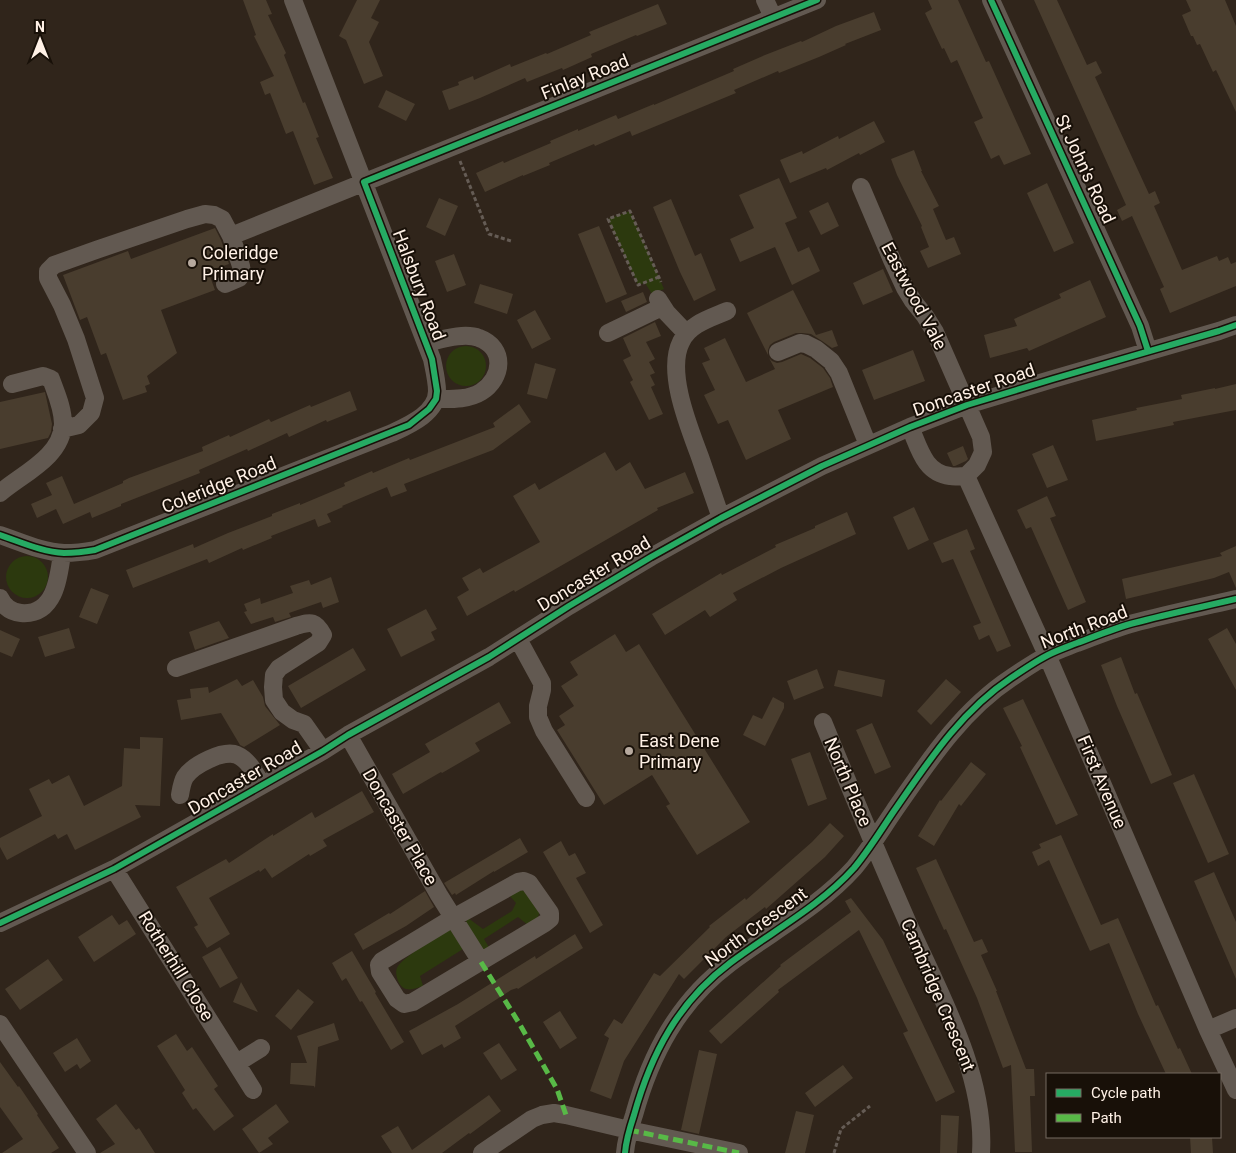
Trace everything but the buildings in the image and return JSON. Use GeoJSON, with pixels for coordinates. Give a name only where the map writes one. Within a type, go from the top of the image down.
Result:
{"type":"FeatureCollection","features":[{"type":"Feature","properties":{"kind":"street","name":"Halsbury Road"},"geometry":{"type":"LineString","coordinates":[[293,0],[432,359],[437,391],[436,400]]}},
{"type":"Feature","properties":{"kind":"street"},"geometry":{"type":"LineString","coordinates":[[765,0],[773,17]]}},
{"type":"Feature","properties":{"kind":"street","name":"Finlay Road"},"geometry":{"type":"LineString","coordinates":[[231,236],[817,0]]}},
{"type":"Feature","properties":{"kind":"street","name":"St John's Road"},"geometry":{"type":"LineString","coordinates":[[991,0],[1140,326],[1148,351]]}},
{"type":"Feature","properties":{"kind":"street","name":"Eastwood Vale"},"geometry":{"type":"LineString","coordinates":[[861,187],[905,288],[935,332],[967,405]]}},
{"type":"Feature","properties":{"kind":"street"},"geometry":{"type":"LineString","coordinates":[[62,429],[80,425],[91,413],[95,398],[72,331],[48,278],[48,271],[54,266],[96,250],[205,214],[214,215],[222,219],[231,236],[241,266],[242,273],[239,278],[225,284]]}},
{"type":"Feature","properties":{"kind":"street"},"geometry":{"type":"LineString","coordinates":[[608,333],[660,303],[686,333]]}},
{"type":"Feature","properties":{"kind":"street"},"geometry":{"type":"LineString","coordinates":[[721,518],[683,410],[676,368],[680,342],[686,333],[696,325],[727,310]]}},
{"type":"Feature","properties":{"kind":"street","name":"Doncaster Road"},"geometry":{"type":"LineString","coordinates":[[0,923],[114,869],[348,735],[489,658],[651,556],[822,466],[910,427],[967,405],[1236,325]]}},
{"type":"Feature","properties":{"kind":"street"},"geometry":{"type":"LineString","coordinates":[[426,343],[464,336],[478,337],[490,344],[496,352],[499,363],[497,373],[482,392],[461,399],[436,400]]}},
{"type":"Feature","properties":{"kind":"street"},"geometry":{"type":"LineString","coordinates":[[778,352],[800,343],[806,344],[831,361],[839,373],[868,445]]}},
{"type":"Feature","properties":{"kind":"street"},"geometry":{"type":"LineString","coordinates":[[0,493],[30,472],[51,453],[60,439],[63,423],[59,402],[51,379],[42,376],[12,384]]}},
{"type":"Feature","properties":{"kind":"street","name":"Coleridge Road"},"geometry":{"type":"LineString","coordinates":[[1,539],[62,553],[95,550],[392,433],[420,417],[436,400]]}},
{"type":"Feature","properties":{"kind":"street"},"geometry":{"type":"LineString","coordinates":[[910,427],[925,462],[936,472],[950,476],[966,476],[977,465],[984,452],[981,436],[967,405]]}},
{"type":"Feature","properties":{"kind":"street","name":"First Avenue"},"geometry":{"type":"LineString","coordinates":[[966,476],[1047,655],[1208,1030],[1236,1090]]}},
{"type":"Feature","properties":{"kind":"street"},"geometry":{"type":"LineString","coordinates":[[0,598],[2,603],[10,610],[20,613],[30,613],[41,609],[49,600],[57,585],[62,553]]}},
{"type":"Feature","properties":{"kind":"street","name":"North Road"},"geometry":{"type":"LineString","coordinates":[[873,843],[916,780],[957,725],[973,709],[1010,679],[1047,655],[1132,623],[1236,599]]}},
{"type":"Feature","properties":{"kind":"street"},"geometry":{"type":"LineString","coordinates":[[176,668],[310,622],[318,627],[323,635],[318,643],[279,668],[274,675],[274,700],[282,712],[293,720],[304,724],[323,751]]}},
{"type":"Feature","properties":{"kind":"street"},"geometry":{"type":"LineString","coordinates":[[518,639],[542,683],[538,718],[544,731],[586,798]]}},
{"type":"Feature","properties":{"kind":"street","name":"North Place"},"geometry":{"type":"LineString","coordinates":[[823,722],[873,843]]}},
{"type":"Feature","properties":{"kind":"street","name":"Doncaster Place"},"geometry":{"type":"LineString","coordinates":[[348,735],[453,918],[481,962]]}},
{"type":"Feature","properties":{"kind":"street"},"geometry":{"type":"LineString","coordinates":[[180,795],[182,782],[186,774],[198,765],[226,753],[237,754],[247,762],[262,785]]}},
{"type":"Feature","properties":{"kind":"street","name":"North Crescent"},"geometry":{"type":"LineString","coordinates":[[624,1153],[640,1091],[656,1054],[672,1025],[689,1002],[706,983],[730,963],[835,887],[873,843]]}},
{"type":"Feature","properties":{"kind":"street","name":"Cambridge Crescent"},"geometry":{"type":"LineString","coordinates":[[873,843],[965,1054],[979,1105],[982,1135],[981,1153]]}},
{"type":"Feature","properties":{"kind":"street","name":"Rotherhill Close"},"geometry":{"type":"LineString","coordinates":[[114,869],[254,1090]]}},
{"type":"Feature","properties":{"kind":"street"},"geometry":{"type":"LineString","coordinates":[[524,881],[529,884],[550,913],[550,919],[546,924],[413,1002],[404,1004],[397,999],[380,972],[379,965],[382,961],[453,918],[518,882],[524,881]]}},
{"type":"Feature","properties":{"kind":"street"},"geometry":{"type":"LineString","coordinates":[[1208,1030],[1236,1018]]}},
{"type":"Feature","properties":{"kind":"street"},"geometry":{"type":"LineString","coordinates":[[0,1024],[87,1153]]}},
{"type":"Feature","properties":{"kind":"street"},"geometry":{"type":"LineString","coordinates":[[237,1063],[261,1048]]}},
{"type":"Feature","properties":{"kind":"street"},"geometry":{"type":"LineString","coordinates":[[482,1153],[532,1119],[542,1114],[554,1113],[739,1153]]}},
{"type":"Feature","properties":{"kind":"path"},"geometry":{"type":"LineString","coordinates":[[454,146],[490,234],[510,241]]}},
{"type":"Feature","properties":{"kind":"path"},"geometry":{"type":"LineString","coordinates":[[659,277],[638,286],[608,219],[630,211],[667,295],[660,303]]}},
{"type":"Feature","properties":{"kind":"path"},"geometry":{"type":"LineString","coordinates":[[834,1153],[841,1130],[870,1106]]}},
{"type":"Feature","properties":{"kind":"green space"},"geometry":{"type":"Polygon","coordinates":[[[630,211],[664,289],[652,294],[645,283],[638,285],[608,219],[630,211]]]}},
{"type":"Feature","properties":{"kind":"green space"},"geometry":{"type":"Polygon","coordinates":[[[470,346],[477,349],[483,355],[486,366],[485,374],[477,383],[470,386],[462,386],[455,383],[447,374],[446,362],[449,355],[458,347],[470,346]]]}},
{"type":"Feature","properties":{"kind":"green space"},"geometry":{"type":"Polygon","coordinates":[[[31,556],[39,559],[45,565],[48,577],[45,589],[39,595],[23,598],[15,595],[9,589],[6,573],[9,565],[15,559],[31,556]]]}},
{"type":"Feature","properties":{"kind":"green space"},"geometry":{"type":"Polygon","coordinates":[[[517,890],[526,891],[532,896],[540,911],[537,920],[529,926],[518,917],[484,939],[490,949],[486,951],[480,948],[465,924],[468,918],[483,929],[512,911],[516,903],[509,895],[517,890]]]}},
{"type":"Feature","properties":{"kind":"green space"},"geometry":{"type":"Polygon","coordinates":[[[450,929],[463,949],[420,976],[423,986],[407,989],[401,986],[396,973],[400,964],[421,947],[450,929]]]}},
{"type":"Feature","properties":{"kind":"marked path"},"geometry":{"type":"LineString","coordinates":[[481,962],[557,1089],[566,1115]]}},
{"type":"Feature","properties":{"kind":"marked path"},"geometry":{"type":"LineString","coordinates":[[629,1130],[739,1153]]}},
{"type":"Feature","properties":{"kind":"cycle path"},"geometry":{"type":"LineString","coordinates":[[0,535],[48,551],[72,553],[95,550],[409,425],[429,409],[436,399],[437,391],[432,359],[364,182],[817,0]]}},
{"type":"Feature","properties":{"kind":"cycle path"},"geometry":{"type":"LineString","coordinates":[[991,0],[1140,326],[1148,351]]}},
{"type":"Feature","properties":{"kind":"cycle path"},"geometry":{"type":"LineString","coordinates":[[0,923],[114,869],[489,657],[651,557],[721,518],[822,466],[910,427],[967,405],[1236,325]]}},
{"type":"Feature","properties":{"kind":"cycle path"},"geometry":{"type":"LineString","coordinates":[[625,1153],[630,1129],[649,1071],[658,1050],[681,1012],[695,995],[730,963],[826,895],[854,868],[946,738],[976,706],[1011,678],[1059,650],[1127,625],[1236,599]]}},
{"type":"Feature","properties":{"kind":"place","name":"Coleridge Primary"},"geometry":{"type":"Point","coordinates":[192,263]}},
{"type":"Feature","properties":{"kind":"place","name":"East Dene Primary"},"geometry":{"type":"Point","coordinates":[629,751]}}]}
